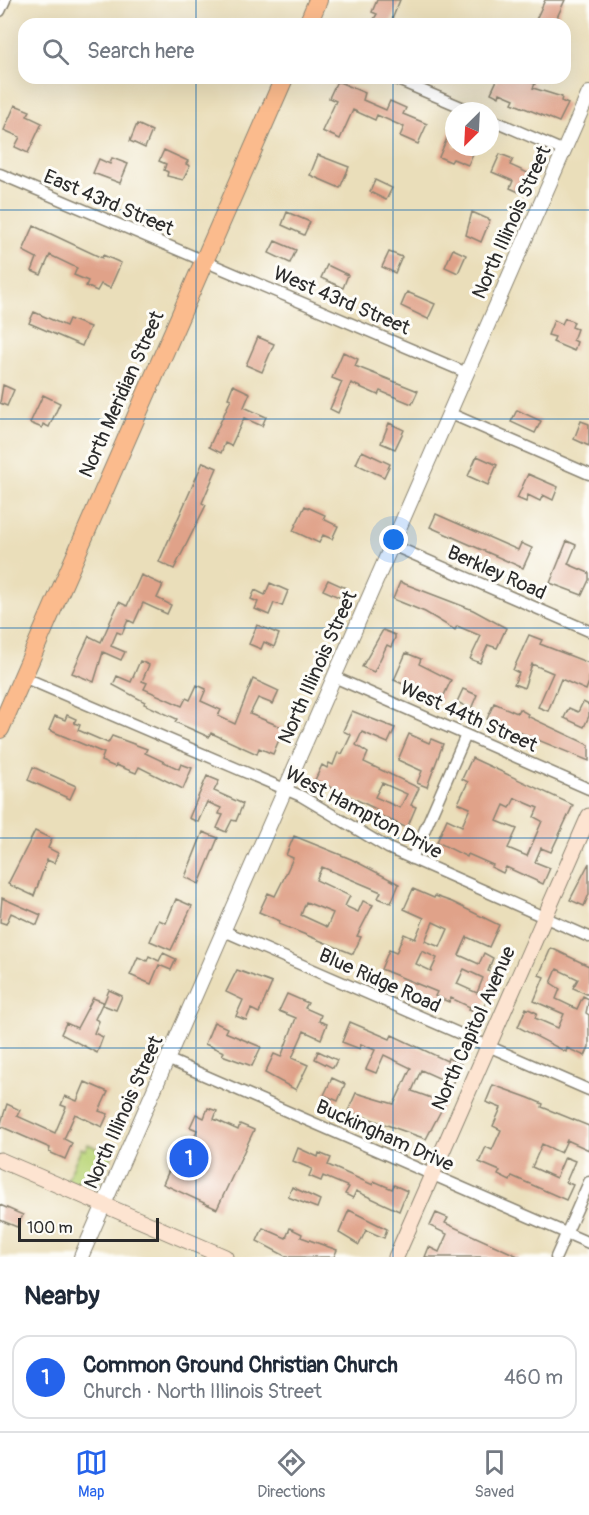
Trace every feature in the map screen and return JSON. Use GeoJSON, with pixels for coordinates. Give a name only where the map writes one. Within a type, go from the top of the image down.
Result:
{"type":"FeatureCollection","features":[{"type":"Feature","properties":{"kind":"main road"},"geometry":{"type":"LineString","coordinates":[[310,18],[318,0]]}},
{"type":"Feature","properties":{"kind":"main road","name":"North Meridian Street"},"geometry":{"type":"LineString","coordinates":[[0,729],[281,84]]}},
{"type":"Feature","properties":{"kind":"main road","name":"North Capitol Avenue"},"geometry":{"type":"LineString","coordinates":[[396,1257],[589,816]]}},
{"type":"Feature","properties":{"kind":"main road"},"geometry":{"type":"LineString","coordinates":[[0,1160],[225,1257]]}},
{"type":"Feature","properties":{"kind":"street"},"geometry":{"type":"LineString","coordinates":[[0,11],[5,0]]}},
{"type":"Feature","properties":{"kind":"street"},"geometry":{"type":"LineString","coordinates":[[407,84],[450,102]]}},
{"type":"Feature","properties":{"kind":"street","name":"North Illinois Street"},"geometry":{"type":"LineString","coordinates":[[81,1257],[589,93]]}},
{"type":"Feature","properties":{"kind":"street"},"geometry":{"type":"LineString","coordinates":[[499,123],[564,151]]}},
{"type":"Feature","properties":{"kind":"street","name":"East 43rd Street"},"geometry":{"type":"LineString","coordinates":[[0,174],[204,262]]}},
{"type":"Feature","properties":{"kind":"street","name":"West 43rd Street"},"geometry":{"type":"LineString","coordinates":[[204,262],[467,373]]}},
{"type":"Feature","properties":{"kind":"street"},"geometry":{"type":"LineString","coordinates":[[449,413],[589,474]]}},
{"type":"Feature","properties":{"kind":"street","name":"Berkley Road"},"geometry":{"type":"LineString","coordinates":[[392,545],[589,631]]}},
{"type":"Feature","properties":{"kind":"street","name":"West Hampton Drive"},"geometry":{"type":"LineString","coordinates":[[23,677],[285,789],[313,802],[376,842],[589,937]]}},
{"type":"Feature","properties":{"kind":"street","name":"West 44th Street"},"geometry":{"type":"LineString","coordinates":[[334,677],[589,789]]}},
{"type":"Feature","properties":{"kind":"street"},"geometry":{"type":"LineString","coordinates":[[412,859],[466,735]]}},
{"type":"Feature","properties":{"kind":"street","name":"Blue Ridge Road"},"geometry":{"type":"LineString","coordinates":[[224,931],[589,1090]]}},
{"type":"Feature","properties":{"kind":"street","name":"Buckingham Drive"},"geometry":{"type":"LineString","coordinates":[[167,1059],[589,1243]]}},
{"type":"Feature","properties":{"kind":"street"},"geometry":{"type":"LineString","coordinates":[[556,1257],[589,1182]]}},
{"type":"Feature","properties":{"kind":"green space"},"geometry":{"type":"Polygon","coordinates":[[[88,1144],[112,1155],[94,1191],[67,1180],[81,1148],[85,1150],[88,1144]]]}},
{"type":"Feature","properties":{"kind":"building"},"geometry":{"type":"Polygon","coordinates":[[[377,0],[400,0],[392,18],[375,18],[377,14],[372,12],[377,0]]]}},
{"type":"Feature","properties":{"kind":"building"},"geometry":{"type":"Polygon","coordinates":[[[545,0],[565,0],[557,18],[537,18],[545,0]]]}},
{"type":"Feature","properties":{"kind":"building"},"geometry":{"type":"Polygon","coordinates":[[[336,84],[344,84],[365,93],[363,100],[386,110],[390,101],[406,108],[403,114],[427,124],[418,144],[400,136],[404,127],[377,115],[375,120],[353,110],[340,139],[322,131],[336,101],[329,98],[336,84]]]}},
{"type":"Feature","properties":{"kind":"building"},"geometry":{"type":"Polygon","coordinates":[[[495,84],[535,84],[533,88],[562,97],[561,101],[568,104],[559,122],[512,103],[514,99],[500,93],[499,97],[491,93],[495,84]]]}},
{"type":"Feature","properties":{"kind":"building"},"geometry":{"type":"Polygon","coordinates":[[[15,105],[30,111],[27,116],[42,123],[28,153],[15,147],[20,137],[4,130],[15,105]]]}},
{"type":"Feature","properties":{"kind":"building"},"geometry":{"type":"Polygon","coordinates":[[[137,124],[152,131],[145,148],[130,141],[137,124]]]}},
{"type":"Feature","properties":{"kind":"building"},"geometry":{"type":"Polygon","coordinates":[[[445,143],[445,156],[472,156],[468,165],[439,157],[445,143]]]}},
{"type":"Feature","properties":{"kind":"building"},"geometry":{"type":"Polygon","coordinates":[[[164,150],[188,161],[186,164],[190,166],[183,180],[167,176],[168,172],[164,170],[166,164],[159,161],[164,150]]]}},
{"type":"Feature","properties":{"kind":"building"},"geometry":{"type":"Polygon","coordinates":[[[500,154],[513,159],[510,165],[530,174],[521,193],[510,188],[513,181],[492,172],[500,154]]]}},
{"type":"Feature","properties":{"kind":"building"},"geometry":{"type":"Polygon","coordinates":[[[318,155],[349,167],[340,188],[310,175],[318,155]]]}},
{"type":"Feature","properties":{"kind":"building"},"geometry":{"type":"Polygon","coordinates":[[[112,158],[128,164],[120,183],[93,173],[99,159],[110,164],[112,158]]]}},
{"type":"Feature","properties":{"kind":"building"},"geometry":{"type":"Polygon","coordinates":[[[375,180],[392,188],[386,200],[370,192],[375,180]]]}},
{"type":"Feature","properties":{"kind":"building"},"geometry":{"type":"Polygon","coordinates":[[[287,212],[310,222],[304,235],[282,225],[287,212]]]}},
{"type":"Feature","properties":{"kind":"building"},"geometry":{"type":"Polygon","coordinates":[[[472,212],[490,220],[481,242],[466,235],[472,212]]]}},
{"type":"Feature","properties":{"kind":"building"},"geometry":{"type":"Polygon","coordinates":[[[34,226],[102,258],[103,255],[121,263],[110,288],[101,284],[97,291],[86,286],[88,281],[74,275],[77,268],[50,255],[41,275],[32,271],[37,258],[23,251],[34,226]]]}},
{"type":"Feature","properties":{"kind":"building"},"geometry":{"type":"Polygon","coordinates":[[[275,241],[296,250],[290,263],[269,253],[275,241]]]}},
{"type":"Feature","properties":{"kind":"building"},"geometry":{"type":"Polygon","coordinates":[[[453,249],[466,255],[458,273],[445,267],[453,249]]]}},
{"type":"Feature","properties":{"kind":"building"},"geometry":{"type":"Polygon","coordinates":[[[389,252],[402,257],[395,273],[382,267],[389,252]]]}},
{"type":"Feature","properties":{"kind":"building"},"geometry":{"type":"Polygon","coordinates":[[[327,265],[348,275],[343,288],[321,278],[327,265]]]}},
{"type":"Feature","properties":{"kind":"building"},"geometry":{"type":"Polygon","coordinates":[[[407,292],[435,304],[428,319],[401,306],[407,292]]]}},
{"type":"Feature","properties":{"kind":"building"},"geometry":{"type":"Polygon","coordinates":[[[34,312],[66,326],[69,319],[90,327],[82,346],[29,323],[34,312]]]}},
{"type":"Feature","properties":{"kind":"building"},"geometry":{"type":"Polygon","coordinates":[[[565,318],[574,322],[572,327],[577,329],[573,340],[577,342],[574,351],[553,342],[555,337],[548,335],[554,320],[562,324],[565,318]]]}},
{"type":"Feature","properties":{"kind":"building"},"geometry":{"type":"Polygon","coordinates":[[[258,337],[274,344],[262,372],[246,365],[258,337]]]}},
{"type":"Feature","properties":{"kind":"building"},"geometry":{"type":"Polygon","coordinates":[[[343,352],[358,359],[355,366],[418,391],[412,404],[380,391],[378,395],[351,383],[338,413],[330,409],[342,382],[332,378],[343,352]]]}},
{"type":"Feature","properties":{"kind":"building"},"geometry":{"type":"Polygon","coordinates":[[[3,385],[14,390],[7,406],[0,403],[3,385]]]}},
{"type":"Feature","properties":{"kind":"building"},"geometry":{"type":"Polygon","coordinates":[[[233,385],[250,393],[244,407],[266,417],[262,426],[244,418],[231,446],[225,443],[221,453],[209,447],[231,399],[228,398],[233,385]]]}},
{"type":"Feature","properties":{"kind":"building"},"geometry":{"type":"Polygon","coordinates":[[[43,395],[60,403],[49,427],[43,424],[42,428],[30,423],[43,395]]]}},
{"type":"Feature","properties":{"kind":"building"},"geometry":{"type":"Polygon","coordinates":[[[517,410],[541,421],[535,433],[511,422],[517,410]]]}},
{"type":"Feature","properties":{"kind":"building"},"geometry":{"type":"Polygon","coordinates":[[[581,421],[589,424],[589,446],[574,439],[581,421]]]}},
{"type":"Feature","properties":{"kind":"building"},"geometry":{"type":"Polygon","coordinates":[[[389,423],[404,430],[395,449],[381,443],[389,423]]]}},
{"type":"Feature","properties":{"kind":"building"},"geometry":{"type":"Polygon","coordinates":[[[362,451],[390,464],[384,477],[356,464],[362,451]]]}},
{"type":"Feature","properties":{"kind":"building"},"geometry":{"type":"Polygon","coordinates":[[[477,456],[497,465],[488,485],[468,476],[477,456]]]}},
{"type":"Feature","properties":{"kind":"building"},"geometry":{"type":"Polygon","coordinates":[[[203,462],[217,468],[202,503],[206,505],[174,569],[159,562],[203,462]]]}},
{"type":"Feature","properties":{"kind":"building"},"geometry":{"type":"Polygon","coordinates":[[[528,474],[558,487],[553,500],[543,495],[540,501],[528,495],[526,502],[517,498],[528,474]]]}},
{"type":"Feature","properties":{"kind":"building"},"geometry":{"type":"Polygon","coordinates":[[[305,506],[325,515],[323,519],[338,526],[332,539],[323,535],[319,543],[293,531],[305,506]]]}},
{"type":"Feature","properties":{"kind":"building"},"geometry":{"type":"Polygon","coordinates":[[[436,514],[518,550],[521,543],[532,548],[523,568],[430,527],[436,514]]]}},
{"type":"Feature","properties":{"kind":"building"},"geometry":{"type":"Polygon","coordinates":[[[567,541],[576,545],[568,564],[589,573],[589,580],[582,595],[550,583],[567,541]]]}},
{"type":"Feature","properties":{"kind":"building"},"geometry":{"type":"Polygon","coordinates":[[[141,575],[163,585],[157,598],[171,605],[167,614],[143,603],[134,623],[128,620],[122,634],[117,632],[111,646],[125,652],[121,660],[103,652],[94,682],[72,673],[89,636],[101,642],[119,602],[127,606],[141,575]]]}},
{"type":"Feature","properties":{"kind":"building"},"geometry":{"type":"Polygon","coordinates":[[[328,580],[346,588],[341,598],[323,590],[328,580]]]}},
{"type":"Feature","properties":{"kind":"building"},"geometry":{"type":"Polygon","coordinates":[[[400,582],[473,610],[506,628],[497,648],[488,645],[480,663],[470,659],[481,636],[457,626],[455,630],[425,612],[393,599],[400,582]]]}},
{"type":"Feature","properties":{"kind":"building"},"geometry":{"type":"Polygon","coordinates":[[[270,583],[288,591],[282,606],[274,603],[269,615],[255,609],[258,602],[251,599],[255,590],[265,595],[270,583]]]}},
{"type":"Feature","properties":{"kind":"building"},"geometry":{"type":"Polygon","coordinates":[[[257,625],[279,634],[274,647],[264,642],[261,649],[249,644],[257,625]]]}},
{"type":"Feature","properties":{"kind":"building"},"geometry":{"type":"Polygon","coordinates":[[[383,630],[395,635],[395,638],[391,647],[387,645],[374,672],[362,667],[383,630]]]}},
{"type":"Feature","properties":{"kind":"building"},"geometry":{"type":"Polygon","coordinates":[[[529,635],[542,640],[540,644],[589,663],[589,682],[586,690],[561,679],[548,711],[538,707],[553,673],[532,664],[524,688],[514,684],[519,673],[513,670],[529,635]]]}},
{"type":"Feature","properties":{"kind":"building"},"geometry":{"type":"Polygon","coordinates":[[[406,653],[421,659],[419,664],[451,680],[440,704],[429,699],[430,696],[394,680],[406,653]]]}},
{"type":"Feature","properties":{"kind":"building"},"geometry":{"type":"Polygon","coordinates":[[[140,661],[149,665],[142,681],[147,683],[144,689],[182,706],[186,698],[190,700],[197,685],[206,689],[201,701],[221,710],[218,716],[235,724],[253,679],[279,691],[273,704],[258,698],[250,714],[284,728],[273,754],[259,748],[257,754],[211,733],[209,737],[175,722],[177,719],[144,704],[145,702],[113,685],[117,676],[131,682],[140,661]]]}},
{"type":"Feature","properties":{"kind":"building"},"geometry":{"type":"Polygon","coordinates":[[[463,689],[477,695],[471,709],[457,702],[463,689]]]}},
{"type":"Feature","properties":{"kind":"building"},"geometry":{"type":"Polygon","coordinates":[[[583,702],[589,705],[589,716],[584,727],[564,718],[569,708],[578,712],[583,702]]]}},
{"type":"Feature","properties":{"kind":"building"},"geometry":{"type":"Polygon","coordinates":[[[494,703],[517,713],[519,709],[528,714],[527,716],[589,745],[589,761],[487,719],[494,703]]]}},
{"type":"Feature","properties":{"kind":"building"},"geometry":{"type":"Polygon","coordinates":[[[352,711],[395,728],[388,743],[362,732],[356,745],[368,753],[364,762],[419,788],[411,805],[416,807],[407,828],[375,813],[376,809],[315,780],[322,765],[327,768],[329,763],[333,765],[338,752],[342,754],[351,735],[343,731],[352,711]],[[382,783],[375,797],[400,808],[407,794],[382,783]]]}},
{"type":"Feature","properties":{"kind":"building"},"geometry":{"type":"Polygon","coordinates":[[[67,715],[76,719],[74,723],[80,725],[78,730],[108,743],[112,736],[147,749],[145,753],[179,769],[181,764],[192,768],[183,789],[139,767],[136,773],[101,761],[104,753],[49,730],[55,716],[65,720],[67,715]]]}},
{"type":"Feature","properties":{"kind":"building"},"geometry":{"type":"Polygon","coordinates":[[[409,734],[429,743],[431,739],[443,744],[427,787],[417,783],[422,771],[398,760],[409,734]]]}},
{"type":"Feature","properties":{"kind":"building"},"geometry":{"type":"Polygon","coordinates":[[[472,758],[573,805],[551,852],[541,848],[535,862],[550,868],[543,884],[506,867],[503,873],[491,867],[493,865],[468,854],[467,857],[437,842],[447,819],[462,826],[470,808],[458,803],[468,782],[462,779],[472,758]],[[515,798],[510,808],[504,805],[497,821],[517,829],[508,848],[527,856],[542,821],[534,817],[538,808],[515,798]]]}},
{"type":"Feature","properties":{"kind":"building"},"geometry":{"type":"Polygon","coordinates":[[[33,767],[76,786],[70,799],[28,780],[33,767]]]}},
{"type":"Feature","properties":{"kind":"building"},"geometry":{"type":"Polygon","coordinates":[[[207,776],[219,781],[214,791],[243,804],[236,821],[232,820],[226,832],[217,828],[223,815],[219,814],[221,808],[207,802],[198,822],[189,818],[207,776]]]}},
{"type":"Feature","properties":{"kind":"building"},"geometry":{"type":"Polygon","coordinates":[[[35,831],[52,839],[48,848],[58,853],[54,863],[47,860],[34,896],[8,884],[35,831]]]}},
{"type":"Feature","properties":{"kind":"building"},"geometry":{"type":"Polygon","coordinates":[[[203,832],[218,838],[199,884],[185,877],[203,832]]]}},
{"type":"Feature","properties":{"kind":"building"},"geometry":{"type":"Polygon","coordinates":[[[294,836],[351,859],[399,884],[391,903],[378,898],[381,892],[322,867],[316,880],[350,896],[345,906],[358,912],[363,901],[373,905],[357,936],[361,937],[353,954],[279,924],[280,921],[259,912],[268,893],[275,896],[283,880],[293,858],[286,855],[294,836]],[[306,902],[301,915],[327,927],[333,913],[306,902]]]}},
{"type":"Feature","properties":{"kind":"building"},"geometry":{"type":"Polygon","coordinates":[[[589,863],[589,894],[584,906],[570,900],[589,863]]]}},
{"type":"Feature","properties":{"kind":"building"},"geometry":{"type":"Polygon","coordinates":[[[413,889],[434,898],[435,896],[452,902],[499,925],[489,947],[467,937],[459,955],[479,964],[484,953],[493,958],[488,971],[497,975],[481,1014],[451,998],[449,1002],[435,996],[437,992],[381,969],[389,950],[396,953],[404,934],[415,939],[424,918],[404,909],[413,889]],[[433,922],[425,941],[440,947],[448,929],[433,922]],[[422,951],[416,964],[431,971],[437,958],[422,951]],[[464,969],[457,984],[477,993],[483,978],[464,969]]]}},
{"type":"Feature","properties":{"kind":"building"},"geometry":{"type":"Polygon","coordinates":[[[2,898],[41,915],[37,925],[11,913],[6,924],[0,922],[2,898]]]}},
{"type":"Feature","properties":{"kind":"building"},"geometry":{"type":"Polygon","coordinates":[[[176,899],[192,906],[171,950],[150,941],[159,920],[166,923],[176,899]]]}},
{"type":"Feature","properties":{"kind":"building"},"geometry":{"type":"Polygon","coordinates":[[[551,948],[589,966],[589,995],[573,988],[578,979],[557,969],[551,983],[560,989],[556,999],[577,1009],[583,996],[589,999],[586,1013],[589,1015],[589,1047],[585,1056],[567,1048],[566,1052],[518,1027],[526,1008],[537,1013],[535,1018],[558,1028],[564,1014],[534,1001],[544,977],[539,975],[551,948]]]}},
{"type":"Feature","properties":{"kind":"building"},"geometry":{"type":"Polygon","coordinates":[[[163,953],[176,959],[171,970],[159,965],[151,984],[130,975],[138,957],[147,961],[149,956],[159,961],[163,953]]]}},
{"type":"Feature","properties":{"kind":"building"},"geometry":{"type":"Polygon","coordinates":[[[237,970],[272,983],[259,1013],[251,1009],[246,1020],[236,1016],[243,1000],[226,992],[237,970]]]}},
{"type":"Feature","properties":{"kind":"building"},"geometry":{"type":"Polygon","coordinates":[[[109,990],[122,996],[116,1010],[103,1005],[109,990]]]}},
{"type":"Feature","properties":{"kind":"building"},"geometry":{"type":"Polygon","coordinates":[[[287,994],[308,1003],[305,1008],[321,1015],[319,1021],[327,1024],[321,1039],[304,1031],[292,1058],[308,1065],[296,1090],[265,1073],[274,1054],[281,1057],[296,1018],[279,1011],[287,994]]]}},
{"type":"Feature","properties":{"kind":"building"},"geometry":{"type":"Polygon","coordinates":[[[93,998],[103,1002],[95,1019],[99,1021],[94,1033],[103,1037],[97,1053],[61,1034],[66,1023],[77,1028],[93,998]]]}},
{"type":"Feature","properties":{"kind":"building"},"geometry":{"type":"Polygon","coordinates":[[[214,1022],[227,1028],[225,1032],[261,1047],[252,1066],[222,1055],[224,1052],[205,1044],[214,1022]]]}},
{"type":"Feature","properties":{"kind":"building"},"geometry":{"type":"Polygon","coordinates":[[[350,1022],[390,1039],[392,1035],[447,1061],[448,1058],[461,1064],[452,1084],[421,1070],[412,1091],[445,1103],[426,1139],[348,1111],[356,1093],[394,1104],[411,1068],[384,1055],[376,1073],[366,1069],[375,1050],[361,1044],[360,1049],[342,1042],[350,1022]]]}},
{"type":"Feature","properties":{"kind":"building"},"geometry":{"type":"Polygon","coordinates":[[[318,1051],[337,1060],[333,1068],[315,1059],[318,1051]]]}},
{"type":"Feature","properties":{"kind":"building"},"geometry":{"type":"Polygon","coordinates":[[[332,1078],[345,1084],[338,1101],[324,1095],[332,1078]]]}},
{"type":"Feature","properties":{"kind":"building"},"geometry":{"type":"Polygon","coordinates":[[[85,1082],[108,1092],[99,1111],[108,1114],[102,1127],[75,1114],[64,1139],[72,1143],[65,1159],[49,1152],[50,1148],[0,1126],[7,1104],[20,1110],[17,1116],[55,1133],[66,1107],[61,1105],[65,1096],[77,1101],[85,1082]]]}},
{"type":"Feature","properties":{"kind":"building"},"geometry":{"type":"Polygon","coordinates":[[[493,1085],[529,1098],[543,1104],[542,1107],[589,1126],[589,1150],[567,1140],[561,1153],[542,1144],[532,1167],[556,1178],[565,1157],[575,1161],[566,1182],[573,1185],[566,1200],[512,1176],[510,1181],[498,1175],[500,1171],[479,1162],[486,1147],[492,1150],[501,1130],[493,1126],[501,1108],[486,1102],[493,1085]]]}},
{"type":"Feature","properties":{"kind":"building"},"geometry":{"type":"Polygon","coordinates":[[[208,1108],[217,1111],[214,1119],[238,1130],[240,1124],[254,1130],[217,1209],[163,1184],[182,1141],[191,1145],[197,1130],[190,1127],[196,1114],[204,1118],[208,1108]]]}},
{"type":"Feature","properties":{"kind":"building"},"geometry":{"type":"Polygon","coordinates":[[[298,1148],[318,1157],[319,1153],[331,1158],[328,1165],[373,1185],[374,1181],[392,1189],[394,1185],[407,1191],[399,1211],[356,1191],[353,1198],[345,1194],[349,1187],[323,1176],[321,1181],[309,1176],[312,1169],[293,1161],[298,1148]]]}},
{"type":"Feature","properties":{"kind":"building"},"geometry":{"type":"Polygon","coordinates":[[[292,1187],[320,1200],[317,1208],[288,1197],[292,1187]]]}},
{"type":"Feature","properties":{"kind":"building"},"geometry":{"type":"Polygon","coordinates":[[[0,1205],[23,1215],[17,1227],[0,1220],[0,1205]]]}},
{"type":"Feature","properties":{"kind":"building"},"geometry":{"type":"Polygon","coordinates":[[[349,1210],[387,1229],[384,1238],[366,1230],[359,1245],[339,1233],[349,1210]]]}},
{"type":"Feature","properties":{"kind":"building"},"geometry":{"type":"Polygon","coordinates":[[[436,1213],[448,1218],[445,1223],[520,1257],[425,1257],[429,1247],[439,1252],[447,1234],[430,1226],[436,1213]]]}},
{"type":"Feature","properties":{"kind":"building"},"geometry":{"type":"Polygon","coordinates":[[[263,1228],[286,1238],[290,1228],[302,1234],[301,1237],[337,1250],[334,1257],[287,1257],[257,1241],[263,1228]]]}},
{"type":"Feature","properties":{"kind":"place","name":"Common Ground Christian Church"},"geometry":{"type":"Point","coordinates":[189,1158]}}]}
